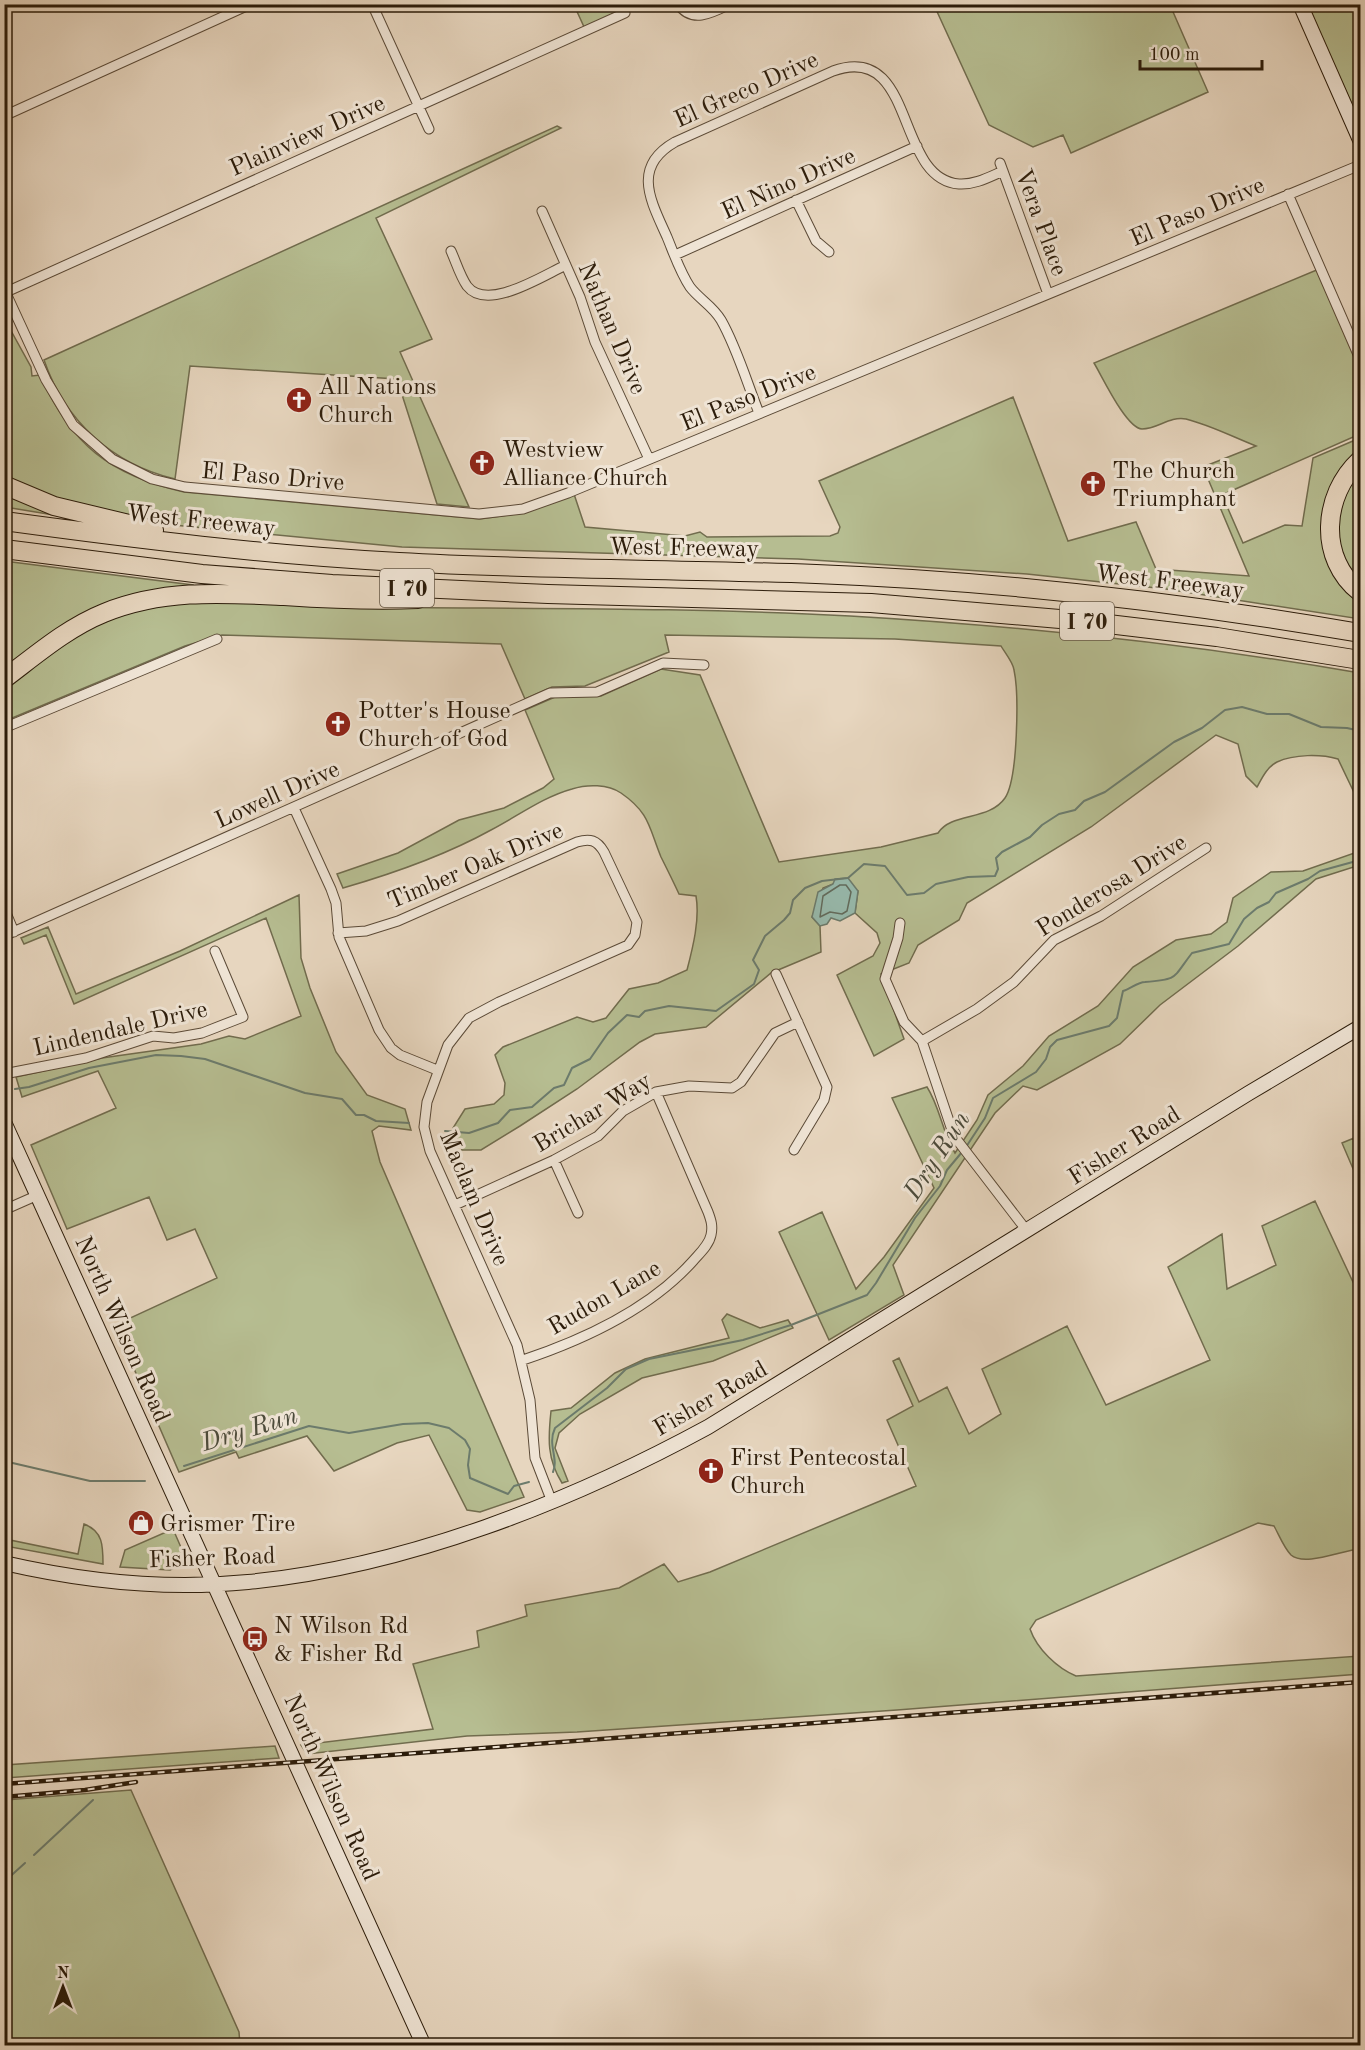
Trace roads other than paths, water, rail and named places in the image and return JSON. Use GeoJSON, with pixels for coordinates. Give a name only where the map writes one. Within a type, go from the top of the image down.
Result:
{"type":"FeatureCollection","features":[{"type":"Feature","properties":{"kind":"highway"},"geometry":{"type":"LineString","coordinates":[[1360,460],[1351,469],[1335,496],[1330,529],[1335,558],[1347,580],[1360,592]]}},
{"type":"Feature","properties":{"kind":"highway"},"geometry":{"type":"LineString","coordinates":[[4,485],[54,506],[228,549]]}},
{"type":"Feature","properties":{"kind":"highway","name":"West Freeway"},"geometry":{"type":"LineString","coordinates":[[4,521],[228,549],[399,562],[816,574],[971,584],[1114,597],[1360,633]]}},
{"type":"Feature","properties":{"kind":"highway","name":"West Freeway"},"geometry":{"type":"LineString","coordinates":[[4,549],[226,576],[332,584],[548,594],[871,603],[1083,621],[1217,637],[1360,660]]}},
{"type":"Feature","properties":{"kind":"highway"},"geometry":{"type":"LineString","coordinates":[[4,679],[80,625],[103,613],[155,597],[208,592],[370,601],[548,594]]}},
{"type":"Feature","properties":{"kind":"main road"},"geometry":{"type":"LineString","coordinates":[[1300,4],[1360,140]]}},
{"type":"Feature","properties":{"kind":"main road","name":"Fisher Road"},"geometry":{"type":"LineString","coordinates":[[4,1563],[106,1579],[216,1583],[274,1579],[378,1558],[484,1526],[552,1502],[653,1457],[708,1427],[1360,1027]]}},
{"type":"Feature","properties":{"kind":"main road","name":"North Wilson Road"},"geometry":{"type":"LineString","coordinates":[[4,1122],[216,1583],[424,2046]]}},
{"type":"Feature","properties":{"kind":"street"},"geometry":{"type":"LineString","coordinates":[[4,116],[251,4]]}},
{"type":"Feature","properties":{"kind":"street"},"geometry":{"type":"LineString","coordinates":[[372,4],[429,129]]}},
{"type":"Feature","properties":{"kind":"street"},"geometry":{"type":"LineString","coordinates":[[678,4],[689,14],[706,15],[730,4]]}},
{"type":"Feature","properties":{"kind":"street","name":"Plainview Drive"},"geometry":{"type":"LineString","coordinates":[[5,291],[625,14]]}},
{"type":"Feature","properties":{"kind":"street","name":"El Greco Drive"},"geometry":{"type":"LineString","coordinates":[[675,255],[649,194],[651,168],[657,155],[675,142],[822,75],[849,67],[869,70],[886,82],[917,146]]}},
{"type":"Feature","properties":{"kind":"street","name":"Vera Place"},"geometry":{"type":"LineString","coordinates":[[917,146],[928,167],[946,181],[970,183],[1002,167],[1020,213],[1029,248],[1048,294]]}},
{"type":"Feature","properties":{"kind":"street","name":"El Nino Drive"},"geometry":{"type":"LineString","coordinates":[[675,255],[917,146]]}},
{"type":"Feature","properties":{"kind":"street","name":"El Paso Drive"},"geometry":{"type":"LineString","coordinates":[[5,291],[46,380],[73,425],[111,459],[152,479],[197,488],[494,513],[546,501],[1360,165]]}},
{"type":"Feature","properties":{"kind":"street"},"geometry":{"type":"LineString","coordinates":[[1288,194],[1360,358]]}},
{"type":"Feature","properties":{"kind":"street"},"geometry":{"type":"LineString","coordinates":[[796,201],[816,241],[829,252]]}},
{"type":"Feature","properties":{"kind":"street","name":"Nathan Drive"},"geometry":{"type":"LineString","coordinates":[[542,211],[566,265],[595,342],[648,459]]}},
{"type":"Feature","properties":{"kind":"street"},"geometry":{"type":"LineString","coordinates":[[451,251],[468,286],[479,295],[486,296],[500,294],[566,265]]}},
{"type":"Feature","properties":{"kind":"street"},"geometry":{"type":"LineString","coordinates":[[675,255],[692,289],[713,308],[722,322],[759,413]]}},
{"type":"Feature","properties":{"kind":"street"},"geometry":{"type":"LineString","coordinates":[[4,728],[217,639]]}},
{"type":"Feature","properties":{"kind":"street","name":"Lowell Drive"},"geometry":{"type":"LineString","coordinates":[[4,936],[550,693],[597,692],[663,663],[704,664]]}},
{"type":"Feature","properties":{"kind":"street"},"geometry":{"type":"LineString","coordinates":[[294,808],[336,903],[338,933],[346,958],[384,1039],[400,1055],[437,1070]]}},
{"type":"Feature","properties":{"kind":"street","name":"Timber Oak Drive"},"geometry":{"type":"LineString","coordinates":[[338,933],[366,931],[398,921],[576,842],[588,840],[600,844],[604,852],[637,922],[635,935]]}},
{"type":"Feature","properties":{"kind":"street","name":"Ponderosa Drive"},"geometry":{"type":"LineString","coordinates":[[922,1041],[977,1009],[1014,982],[1054,940],[1101,916],[1206,848]]}},
{"type":"Feature","properties":{"kind":"street"},"geometry":{"type":"LineString","coordinates":[[4,908],[15,932]]}},
{"type":"Feature","properties":{"kind":"street"},"geometry":{"type":"LineString","coordinates":[[900,923],[898,938],[885,979],[904,1022],[922,1041],[950,1127],[963,1149],[997,1189],[1027,1231]]}},
{"type":"Feature","properties":{"kind":"street","name":"Maclam Drive"},"geometry":{"type":"LineString","coordinates":[[552,1502],[535,1458],[523,1360],[430,1151],[424,1127],[427,1102],[448,1045],[469,1018],[499,1002],[627,945],[635,935]]}},
{"type":"Feature","properties":{"kind":"street","name":"Lindendale Drive"},"geometry":{"type":"LineString","coordinates":[[4,1074],[86,1058],[153,1036],[174,1038],[202,1033],[243,1017],[214,951]]}},
{"type":"Feature","properties":{"kind":"street"},"geometry":{"type":"LineString","coordinates":[[776,974],[827,1087],[824,1100],[794,1150]]}},
{"type":"Feature","properties":{"kind":"street","name":"Brichar Way"},"geometry":{"type":"LineString","coordinates":[[455,1205],[554,1160],[598,1136],[623,1111],[656,1092],[689,1086],[732,1088],[741,1082],[775,1033],[798,1022]]}},
{"type":"Feature","properties":{"kind":"street","name":"Rudon Lane"},"geometry":{"type":"LineString","coordinates":[[523,1360],[567,1344],[662,1292],[691,1263],[711,1237],[712,1224],[708,1212],[656,1092]]}},
{"type":"Feature","properties":{"kind":"street"},"geometry":{"type":"LineString","coordinates":[[554,1160],[579,1213]]}},
{"type":"Feature","properties":{"kind":"street"},"geometry":{"type":"LineString","coordinates":[[4,1210],[38,1195]]}},
{"type":"Feature","properties":{"kind":"water"},"geometry":{"type":"Polygon","coordinates":[[[848,878],[858,891],[855,913],[840,921],[831,918],[827,924],[820,926],[812,917],[818,892],[833,884],[835,879],[848,878]]]}},
{"type":"Feature","properties":{"kind":"waterway"},"geometry":{"type":"LineString","coordinates":[[445,1131],[469,1133],[498,1123],[510,1110],[532,1107],[554,1088],[564,1085],[572,1068],[590,1059],[608,1033],[627,1015],[639,1017],[645,1011],[669,1006],[716,1011],[754,984],[759,970],[753,960],[765,936],[790,913],[793,900],[805,888],[822,881],[848,878],[864,864],[885,866],[907,895],[924,893],[936,884],[968,877],[995,876],[998,869],[996,858],[1002,852],[1030,837],[1042,825],[1059,814],[1075,810],[1084,801],[1105,792],[1174,742],[1202,728],[1225,710],[1242,707],[1267,714],[1289,714],[1321,727],[1360,731]]}},
{"type":"Feature","properties":{"kind":"waterway","name":"Dry Run"},"geometry":{"type":"LineString","coordinates":[[966,1147],[985,1118],[993,1098],[1036,1072],[1046,1059],[1050,1047],[1057,1040],[1109,1026],[1117,1018],[1123,991],[1142,982],[1170,978],[1177,973],[1192,953],[1229,944],[1244,919],[1269,902],[1276,893],[1320,871],[1360,860]]}},
{"type":"Feature","properties":{"kind":"waterway"},"geometry":{"type":"LineString","coordinates":[[15,1089],[29,1087],[89,1068],[156,1055],[181,1056],[205,1059],[305,1093],[342,1099],[356,1115],[364,1115],[376,1121],[409,1123]]}},
{"type":"Feature","properties":{"kind":"waterway","name":"Dry Run"},"geometry":{"type":"LineString","coordinates":[[553,1472],[555,1462],[552,1440],[555,1428],[607,1388],[626,1369],[649,1359],[743,1340],[791,1325],[867,1295],[915,1218],[940,1186],[947,1170],[962,1152]]}},
{"type":"Feature","properties":{"kind":"waterway","name":"Dry Run"},"geometry":{"type":"LineString","coordinates":[[184,1466],[309,1426],[349,1433],[403,1424],[428,1423],[449,1428],[465,1440],[470,1449],[468,1465],[470,1478],[508,1494],[514,1486],[529,1482]]}},
{"type":"Feature","properties":{"kind":"waterway","name":"Dry Run"},"geometry":{"type":"LineString","coordinates":[[4,1461],[90,1481],[145,1481]]}},
{"type":"Feature","properties":{"kind":"waterway"},"geometry":{"type":"LineString","coordinates":[[34,1855],[93,1800]]}},
{"type":"Feature","properties":{"kind":"waterway"},"geometry":{"type":"LineString","coordinates":[[4,1882],[25,1863]]}},
{"type":"Feature","properties":{"kind":"railway"},"geometry":{"type":"LineString","coordinates":[[4,1784],[1360,1682]]}},
{"type":"Feature","properties":{"kind":"railway"},"geometry":{"type":"LineString","coordinates":[[4,1797],[85,1790],[136,1782]]}},
{"type":"Feature","properties":{"kind":"place","name":"All Nations Church"},"geometry":{"type":"Point","coordinates":[299,400]}},
{"type":"Feature","properties":{"kind":"place","name":"Westview Alliance Church"},"geometry":{"type":"Point","coordinates":[482,463]}},
{"type":"Feature","properties":{"kind":"place","name":"The Church Triumphant"},"geometry":{"type":"Point","coordinates":[1093,484]}},
{"type":"Feature","properties":{"kind":"place","name":"Potter's House Church of God"},"geometry":{"type":"Point","coordinates":[338,724]}},
{"type":"Feature","properties":{"kind":"place","name":"First Pentecostal Church"},"geometry":{"type":"Point","coordinates":[711,1471]}},
{"type":"Feature","properties":{"kind":"place","name":"Grismer Tire"},"geometry":{"type":"Point","coordinates":[141,1523]}},
{"type":"Feature","properties":{"kind":"place","name":"N Wilson Rd & Fisher Rd"},"geometry":{"type":"Point","coordinates":[255,1639]}}]}
